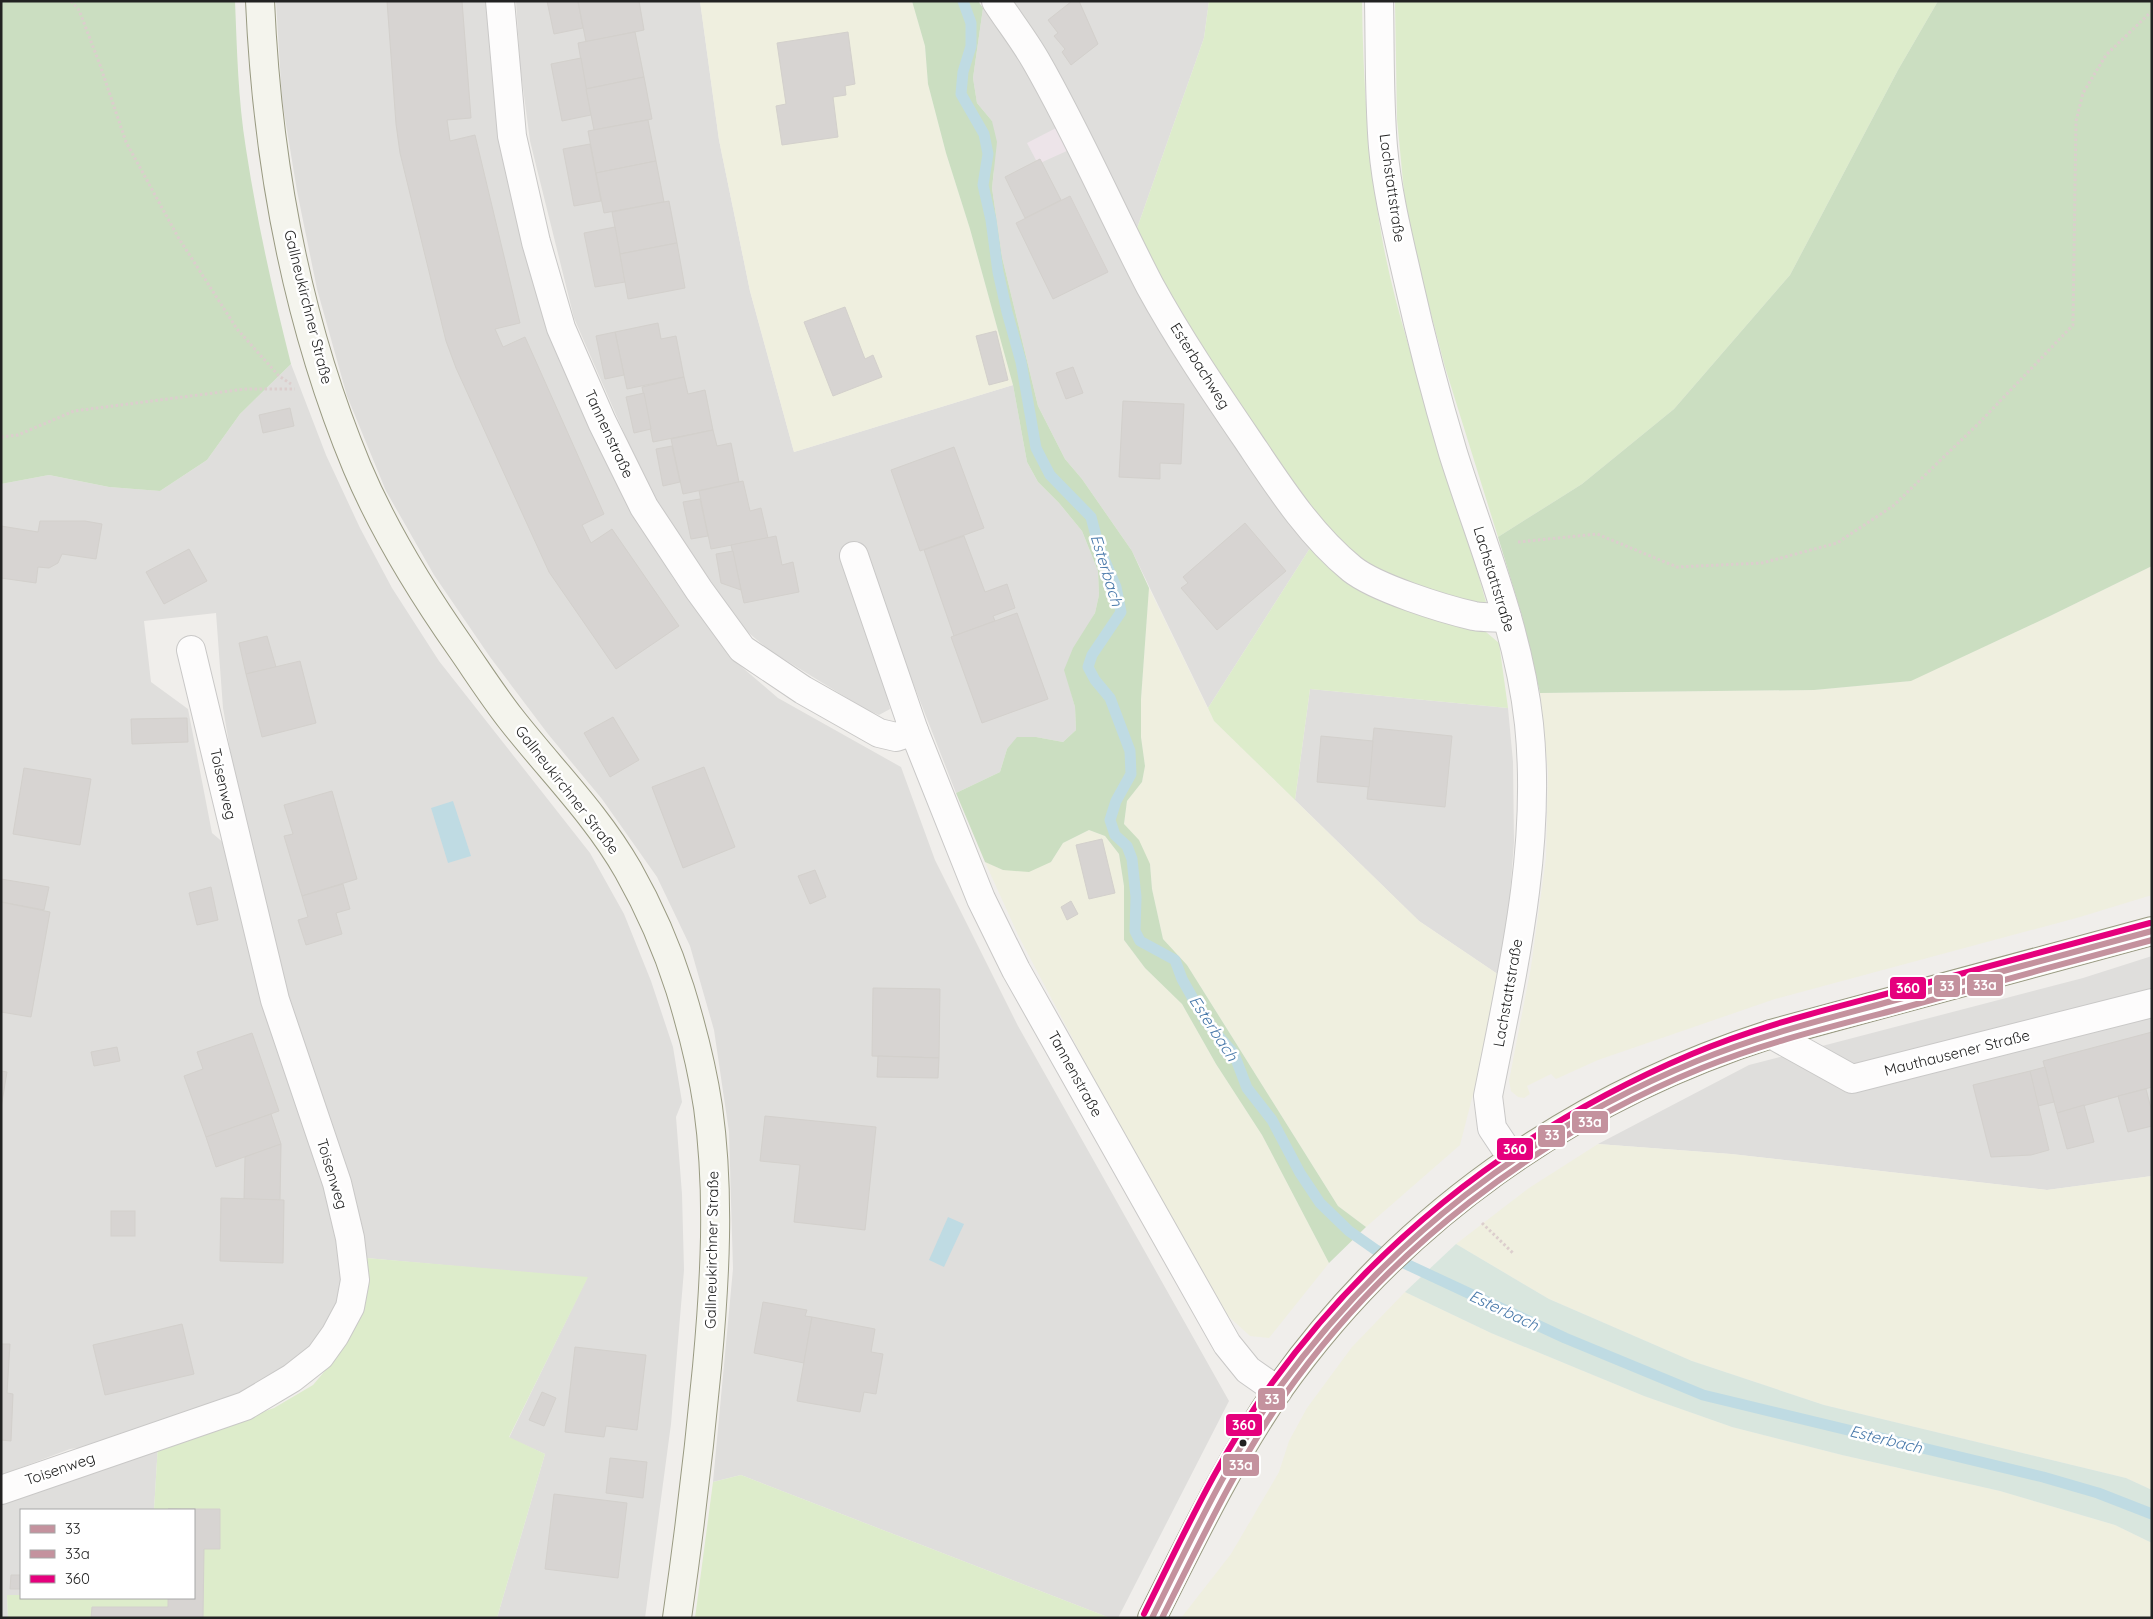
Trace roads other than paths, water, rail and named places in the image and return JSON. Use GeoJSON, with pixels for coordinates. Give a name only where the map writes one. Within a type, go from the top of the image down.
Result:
{"type":"FeatureCollection","features":[{"type":"Feature","properties":{"kind":"street","name":"Gallneukirchner Straße"},"geometry":{"type":"LineString","coordinates":[[260,1],[269,120],[298,279],[317,357],[359,470],[416,582],[510,718],[586,809],[627,868],[659,932],[679,986],[696,1046],[709,1116],[713,1159],[715,1226],[712,1305],[701,1432],[677,1618]]}},
{"type":"Feature","properties":{"kind":"street","name":"Tannenstraße"},"geometry":{"type":"LineString","coordinates":[[500,1],[512,136],[536,242],[562,328],[602,422],[644,507],[699,590],[742,649],[803,690],[879,733],[896,737],[914,732]]}},
{"type":"Feature","properties":{"kind":"street","name":"Esterbachweg"},"geometry":{"type":"LineString","coordinates":[[996,1],[1035,59],[1066,116],[1109,206],[1152,288],[1208,381],[1292,505],[1322,540],[1354,570],[1390,589],[1475,616],[1507,618]]}},
{"type":"Feature","properties":{"kind":"street","name":"Lachstattstraße"},"geometry":{"type":"LineString","coordinates":[[1379,1],[1383,148],[1394,221],[1422,342],[1454,454],[1507,618],[1519,667],[1529,723],[1532,798],[1524,903],[1488,1096],[1492,1128],[1512,1158]]}},
{"type":"Feature","properties":{"kind":"street","name":"Tannenstraße"},"geometry":{"type":"LineString","coordinates":[[854,556],[914,732],[981,899],[1016,970],[1227,1344],[1248,1370],[1278,1391]]}},
{"type":"Feature","properties":{"kind":"street","name":"Toisenweg"},"geometry":{"type":"LineString","coordinates":[[1,1490],[245,1406],[292,1378],[320,1356],[335,1336],[350,1307],[356,1280],[350,1238],[337,1183],[275,1000],[191,650]]}},
{"type":"Feature","properties":{"kind":"street"},"geometry":{"type":"LineString","coordinates":[[1152,1618],[1244,1444],[1278,1391],[1330,1323],[1367,1281],[1425,1228],[1460,1197],[1512,1158],[1557,1130],[1659,1076],[1720,1050],[1771,1034],[2152,931]]}},
{"type":"Feature","properties":{"kind":"street","name":"Mauthausener Straße"},"geometry":{"type":"LineString","coordinates":[[1771,1034],[1852,1080],[2152,1003]]}},
{"type":"Feature","properties":{"kind":"water"},"geometry":{"type":"Polygon","coordinates":[[[453,801],[471,856],[448,863],[431,808],[453,801]]]}},
{"type":"Feature","properties":{"kind":"water"},"geometry":{"type":"Polygon","coordinates":[[[948,1217],[964,1224],[944,1267],[929,1260],[948,1217]]]}},
{"type":"Feature","properties":{"kind":"waterway","name":"Esterbach"},"geometry":{"type":"LineString","coordinates":[[963,1],[971,23],[971,46],[963,72],[961,94],[984,134],[988,154],[983,185],[991,220],[998,272],[1021,362],[1036,448],[1050,475],[1091,517],[1099,547],[1116,587],[1121,612],[1092,655],[1088,667],[1095,680],[1110,698],[1130,751],[1131,774],[1116,801],[1110,820],[1115,835],[1127,846],[1132,859],[1136,897],[1135,931],[1140,941],[1175,960],[1182,979],[1205,1020],[1234,1054],[1247,1088],[1272,1120],[1300,1173],[1320,1203],[1349,1231],[1376,1250],[1565,1338],[1703,1395],[2043,1477],[2098,1493],[2152,1514]]}}]}
